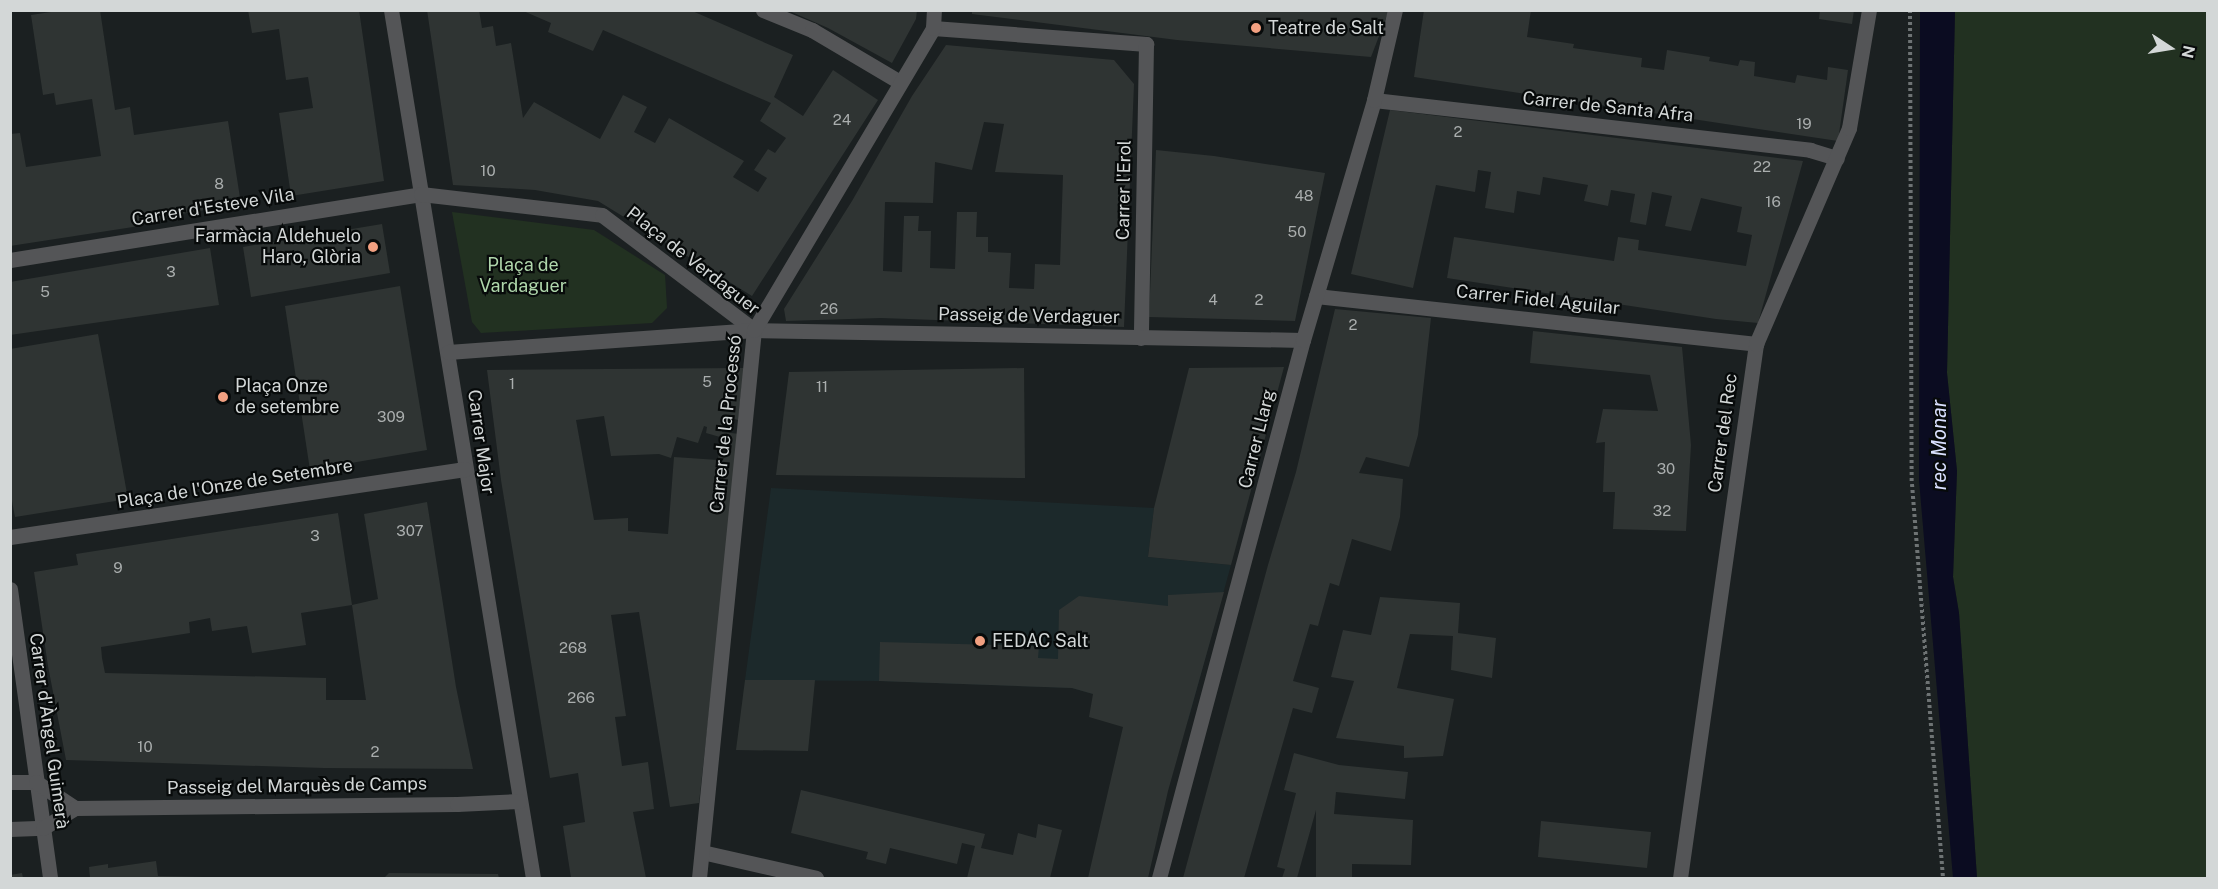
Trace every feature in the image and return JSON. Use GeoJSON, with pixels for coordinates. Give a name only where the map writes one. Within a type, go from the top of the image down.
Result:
{"type":"FeatureCollection","features":[{"type":"Feature","properties":{"kind":"street","name":"Carrer Major"},"geometry":{"type":"LineString","coordinates":[[391,10],[519,801],[534,879]]}},
{"type":"Feature","properties":{"kind":"street"},"geometry":{"type":"LineString","coordinates":[[763,10],[812,30],[900,82]]}},
{"type":"Feature","properties":{"kind":"street","name":"Carrer de la Processó"},"geometry":{"type":"LineString","coordinates":[[699,879],[754,330],[933,28],[934,10]]}},
{"type":"Feature","properties":{"kind":"street","name":"Carrer Llarg"},"geometry":{"type":"LineString","coordinates":[[1159,879],[1303,340],[1374,100],[1395,10]]}},
{"type":"Feature","properties":{"kind":"street","name":"Carrer del Rec"},"geometry":{"type":"LineString","coordinates":[[1680,879],[1756,344],[1849,128],[1869,10]]}},
{"type":"Feature","properties":{"kind":"street","name":"Carrer l'Erol"},"geometry":{"type":"LineString","coordinates":[[933,28],[1146,44],[1141,338]]}},
{"type":"Feature","properties":{"kind":"street","name":"Carrer de Santa Afra"},"geometry":{"type":"LineString","coordinates":[[1374,100],[1810,150],[1837,158]]}},
{"type":"Feature","properties":{"kind":"street","name":"Carrer d'Esteve Vila"},"geometry":{"type":"LineString","coordinates":[[10,260],[421,194]]}},
{"type":"Feature","properties":{"kind":"street","name":"Plaça de Verdaguer"},"geometry":{"type":"LineString","coordinates":[[421,194],[602,215],[754,330]]}},
{"type":"Feature","properties":{"kind":"street","name":"Carrer Fidel Aguilar"},"geometry":{"type":"LineString","coordinates":[[1316,296],[1756,344]]}},
{"type":"Feature","properties":{"kind":"street","name":"Plaça de Verdaguer"},"geometry":{"type":"LineString","coordinates":[[448,352],[754,330]]}},
{"type":"Feature","properties":{"kind":"street","name":"Passeig de Verdaguer"},"geometry":{"type":"LineString","coordinates":[[754,330],[1303,340]]}},
{"type":"Feature","properties":{"kind":"street","name":"Plaça de l'Onze de Setembre"},"geometry":{"type":"LineString","coordinates":[[10,537],[465,469]]}},
{"type":"Feature","properties":{"kind":"street","name":"Carrer d'Àngel Guimerà"},"geometry":{"type":"LineString","coordinates":[[10,589],[50,879]]}},
{"type":"Feature","properties":{"kind":"street"},"geometry":{"type":"LineString","coordinates":[[10,782],[36,782],[75,808],[42,828],[10,829]]}},
{"type":"Feature","properties":{"kind":"street","name":"Passeig del Marquès de Camps"},"geometry":{"type":"LineString","coordinates":[[75,808],[457,804],[519,801]]}},
{"type":"Feature","properties":{"kind":"street"},"geometry":{"type":"LineString","coordinates":[[702,852],[816,879]]}},
{"type":"Feature","properties":{"kind":"path"},"geometry":{"type":"LineString","coordinates":[[1910,10],[1912,484],[1943,879]]}},
{"type":"Feature","properties":{"kind":"shaded area","name":"FEDAC Salt"},"geometry":{"type":"Polygon","coordinates":[[[771,488],[1154,508],[1148,557],[1231,565],[1188,721],[1072,688],[879,681],[745,680],[771,488]]]}},
{"type":"Feature","properties":{"kind":"green space"},"geometry":{"type":"Polygon","coordinates":[[[1955,11],[2207,11],[2207,878],[1977,878],[1959,613],[1953,577],[1957,471],[1947,373],[1955,11]]]}},
{"type":"Feature","properties":{"kind":"green space","name":"Plaça de Vardaguer"},"geometry":{"type":"Polygon","coordinates":[[[452,212],[594,230],[665,275],[667,308],[652,323],[481,333],[472,322],[452,212]]]}},
{"type":"Feature","properties":{"kind":"water","name":"rec Monar"},"geometry":{"type":"Polygon","coordinates":[[[1920,11],[1955,11],[1947,373],[1957,471],[1953,577],[1959,613],[1977,878],[1953,878],[1919,480],[1920,11]]]}},
{"type":"Feature","properties":{"kind":"building"},"geometry":{"type":"Polygon","coordinates":[[[64,10],[100,10],[115,110],[130,107],[134,135],[228,121],[241,204],[181,214],[133,227],[10,246],[10,134],[20,133],[26,167],[101,156],[92,99],[56,105],[54,93],[43,95],[31,15],[64,10]]]}},
{"type":"Feature","properties":{"kind":"building"},"geometry":{"type":"Polygon","coordinates":[[[248,10],[359,10],[384,181],[291,196],[279,113],[313,108],[308,77],[286,80],[279,29],[252,33],[248,10]]]}},
{"type":"Feature","properties":{"kind":"building"},"geometry":{"type":"Polygon","coordinates":[[[427,10],[479,10],[482,28],[493,26],[496,46],[511,43],[523,118],[534,102],[600,139],[623,95],[647,107],[634,132],[655,143],[669,118],[744,161],[733,177],[758,192],[767,178],[754,170],[768,149],[775,153],[786,138],[760,121],[771,103],[603,30],[593,51],[548,32],[551,23],[521,10],[690,10],[793,55],[774,97],[803,116],[833,70],[878,100],[752,296],[598,201],[535,190],[453,185],[427,10]]]}},
{"type":"Feature","properties":{"kind":"building"},"geometry":{"type":"Polygon","coordinates":[[[787,10],[917,10],[916,19],[892,63],[828,28],[787,10]]]}},
{"type":"Feature","properties":{"kind":"building"},"geometry":{"type":"Polygon","coordinates":[[[972,10],[1389,10],[1371,57],[1177,40],[972,14],[972,10]]]}},
{"type":"Feature","properties":{"kind":"building"},"geometry":{"type":"Polygon","coordinates":[[[1424,10],[1531,10],[1527,37],[1574,44],[1573,48],[1642,58],[1641,67],[1664,70],[1667,50],[1710,57],[1709,61],[1738,66],[1740,60],[1755,62],[1754,76],[1795,83],[1797,75],[1827,80],[1828,67],[1848,70],[1838,141],[1414,77],[1424,10]]]}},
{"type":"Feature","properties":{"kind":"building"},"geometry":{"type":"Polygon","coordinates":[[[1820,10],[1854,10],[1852,24],[1819,19],[1820,10]]]}},
{"type":"Feature","properties":{"kind":"building"},"geometry":{"type":"Polygon","coordinates":[[[946,45],[1114,60],[1134,84],[1124,327],[881,318],[786,321],[784,309],[852,201],[912,96],[946,45]],[[984,122],[972,170],[935,162],[933,203],[885,202],[883,271],[902,272],[904,216],[919,216],[918,231],[931,231],[930,268],[955,269],[957,212],[977,212],[976,237],[988,237],[988,252],[1011,253],[1009,288],[1034,289],[1035,264],[1060,265],[1063,175],[995,172],[1004,124],[984,122]]]}},
{"type":"Feature","properties":{"kind":"building"},"geometry":{"type":"Polygon","coordinates":[[[1390,110],[1803,161],[1758,323],[1716,319],[1447,278],[1454,237],[1614,261],[1618,237],[1639,240],[1638,250],[1746,266],[1752,235],[1737,232],[1742,207],[1701,198],[1691,231],[1665,226],[1672,196],[1652,192],[1646,225],[1630,222],[1635,194],[1611,190],[1608,206],[1584,201],[1588,185],[1543,177],[1540,195],[1517,191],[1514,213],[1485,208],[1491,172],[1478,170],[1475,192],[1436,185],[1413,288],[1351,274],[1390,110]]]}},
{"type":"Feature","properties":{"kind":"building"},"geometry":{"type":"Polygon","coordinates":[[[1156,150],[1214,156],[1325,173],[1295,321],[1149,317],[1156,150]]]}},
{"type":"Feature","properties":{"kind":"building"},"geometry":{"type":"Polygon","coordinates":[[[382,224],[390,273],[251,297],[243,247],[382,224]]]}},
{"type":"Feature","properties":{"kind":"building"},"geometry":{"type":"Polygon","coordinates":[[[210,248],[219,305],[10,335],[10,282],[210,248]]]}},
{"type":"Feature","properties":{"kind":"building"},"geometry":{"type":"Polygon","coordinates":[[[400,286],[427,450],[310,470],[285,306],[400,286]]]}},
{"type":"Feature","properties":{"kind":"building"},"geometry":{"type":"Polygon","coordinates":[[[1335,309],[1431,318],[1418,435],[1409,467],[1366,457],[1359,473],[1403,479],[1400,517],[1391,551],[1352,539],[1339,586],[1330,583],[1318,626],[1310,624],[1293,681],[1319,688],[1312,713],[1293,708],[1244,878],[1183,878],[1268,565],[1296,472],[1335,309]]]}},
{"type":"Feature","properties":{"kind":"building"},"geometry":{"type":"Polygon","coordinates":[[[1533,331],[1682,347],[1691,445],[1686,531],[1613,529],[1615,492],[1603,492],[1605,442],[1596,443],[1603,409],[1658,411],[1650,375],[1530,363],[1533,331]]]}},
{"type":"Feature","properties":{"kind":"building"},"geometry":{"type":"Polygon","coordinates":[[[98,334],[128,499],[15,517],[10,490],[10,349],[98,334]]]}},
{"type":"Feature","properties":{"kind":"building"},"geometry":{"type":"Polygon","coordinates":[[[1284,367],[1231,565],[1148,557],[1154,508],[1189,368],[1284,367]]]}},
{"type":"Feature","properties":{"kind":"building"},"geometry":{"type":"Polygon","coordinates":[[[744,368],[738,420],[727,417],[722,432],[740,434],[699,803],[670,807],[639,612],[611,615],[626,716],[615,717],[622,766],[648,762],[654,809],[633,812],[646,878],[571,878],[563,826],[585,822],[578,773],[550,778],[501,480],[487,370],[744,368]],[[604,416],[576,420],[594,520],[628,518],[628,531],[668,534],[674,457],[718,460],[720,437],[706,433],[707,427],[704,426],[698,443],[677,437],[671,458],[659,454],[611,456],[604,416]]]}},
{"type":"Feature","properties":{"kind":"building"},"geometry":{"type":"Polygon","coordinates":[[[1024,368],[1025,478],[776,475],[789,372],[1024,368]]]}},
{"type":"Feature","properties":{"kind":"building"},"geometry":{"type":"Polygon","coordinates":[[[427,502],[456,687],[473,769],[324,768],[66,760],[48,666],[34,572],[78,565],[76,554],[338,513],[352,605],[378,599],[364,514],[427,502]],[[352,605],[301,613],[306,645],[252,653],[247,626],[212,631],[210,618],[189,622],[190,633],[101,647],[105,673],[326,678],[326,700],[366,700],[352,605]]]}},
{"type":"Feature","properties":{"kind":"building"},"geometry":{"type":"Polygon","coordinates":[[[1224,592],[1168,791],[1148,878],[1088,878],[1123,727],[1089,717],[1093,694],[1072,688],[879,681],[880,642],[1039,646],[1038,658],[1058,659],[1059,610],[1079,596],[1168,606],[1168,595],[1224,592]]]}},
{"type":"Feature","properties":{"kind":"building"},"geometry":{"type":"Polygon","coordinates":[[[1380,597],[1460,603],[1458,633],[1496,638],[1492,678],[1451,670],[1453,636],[1410,634],[1397,688],[1454,699],[1443,756],[1404,758],[1404,746],[1336,738],[1354,681],[1331,677],[1343,630],[1371,635],[1380,597]]]}},
{"type":"Feature","properties":{"kind":"building"},"geometry":{"type":"Polygon","coordinates":[[[745,680],[815,680],[808,751],[736,750],[745,680]]]}},
{"type":"Feature","properties":{"kind":"building"},"geometry":{"type":"Polygon","coordinates":[[[1294,753],[1339,765],[1408,772],[1405,799],[1336,792],[1334,814],[1413,820],[1411,865],[1352,864],[1352,878],[1316,878],[1316,810],[1297,878],[1282,878],[1285,869],[1277,867],[1296,793],[1284,790],[1294,753]]]}},
{"type":"Feature","properties":{"kind":"building"},"geometry":{"type":"Polygon","coordinates":[[[801,790],[985,834],[981,848],[1013,855],[1018,833],[1036,838],[1038,824],[1062,830],[1050,878],[967,878],[975,846],[962,843],[957,864],[890,848],[886,864],[866,859],[868,852],[791,833],[801,790]]]}},
{"type":"Feature","properties":{"kind":"building"},"geometry":{"type":"Polygon","coordinates":[[[1541,821],[1651,832],[1647,868],[1538,857],[1541,821]]]}},
{"type":"Feature","properties":{"kind":"building"},"geometry":{"type":"Polygon","coordinates":[[[156,861],[158,876],[252,878],[90,878],[89,867],[108,864],[108,868],[156,861]]]}},
{"type":"Feature","properties":{"kind":"building"},"geometry":{"type":"Polygon","coordinates":[[[22,873],[23,878],[10,878],[10,875],[22,873]]]}},
{"type":"Feature","properties":{"kind":"building"},"geometry":{"type":"Polygon","coordinates":[[[389,873],[498,874],[499,878],[384,878],[389,873]]]}},
{"type":"Feature","properties":{"kind":"place","name":"Teatre de Salt"},"geometry":{"type":"Point","coordinates":[1256,28]}},
{"type":"Feature","properties":{"kind":"place","name":"Farmàcia Aldehuelo Haro, Glòria"},"geometry":{"type":"Point","coordinates":[373,247]}},
{"type":"Feature","properties":{"kind":"place","name":"Plaça Onze de setembre"},"geometry":{"type":"Point","coordinates":[223,397]}},
{"type":"Feature","properties":{"kind":"place","name":"FEDAC Salt"},"geometry":{"type":"Point","coordinates":[980,641]}}]}
